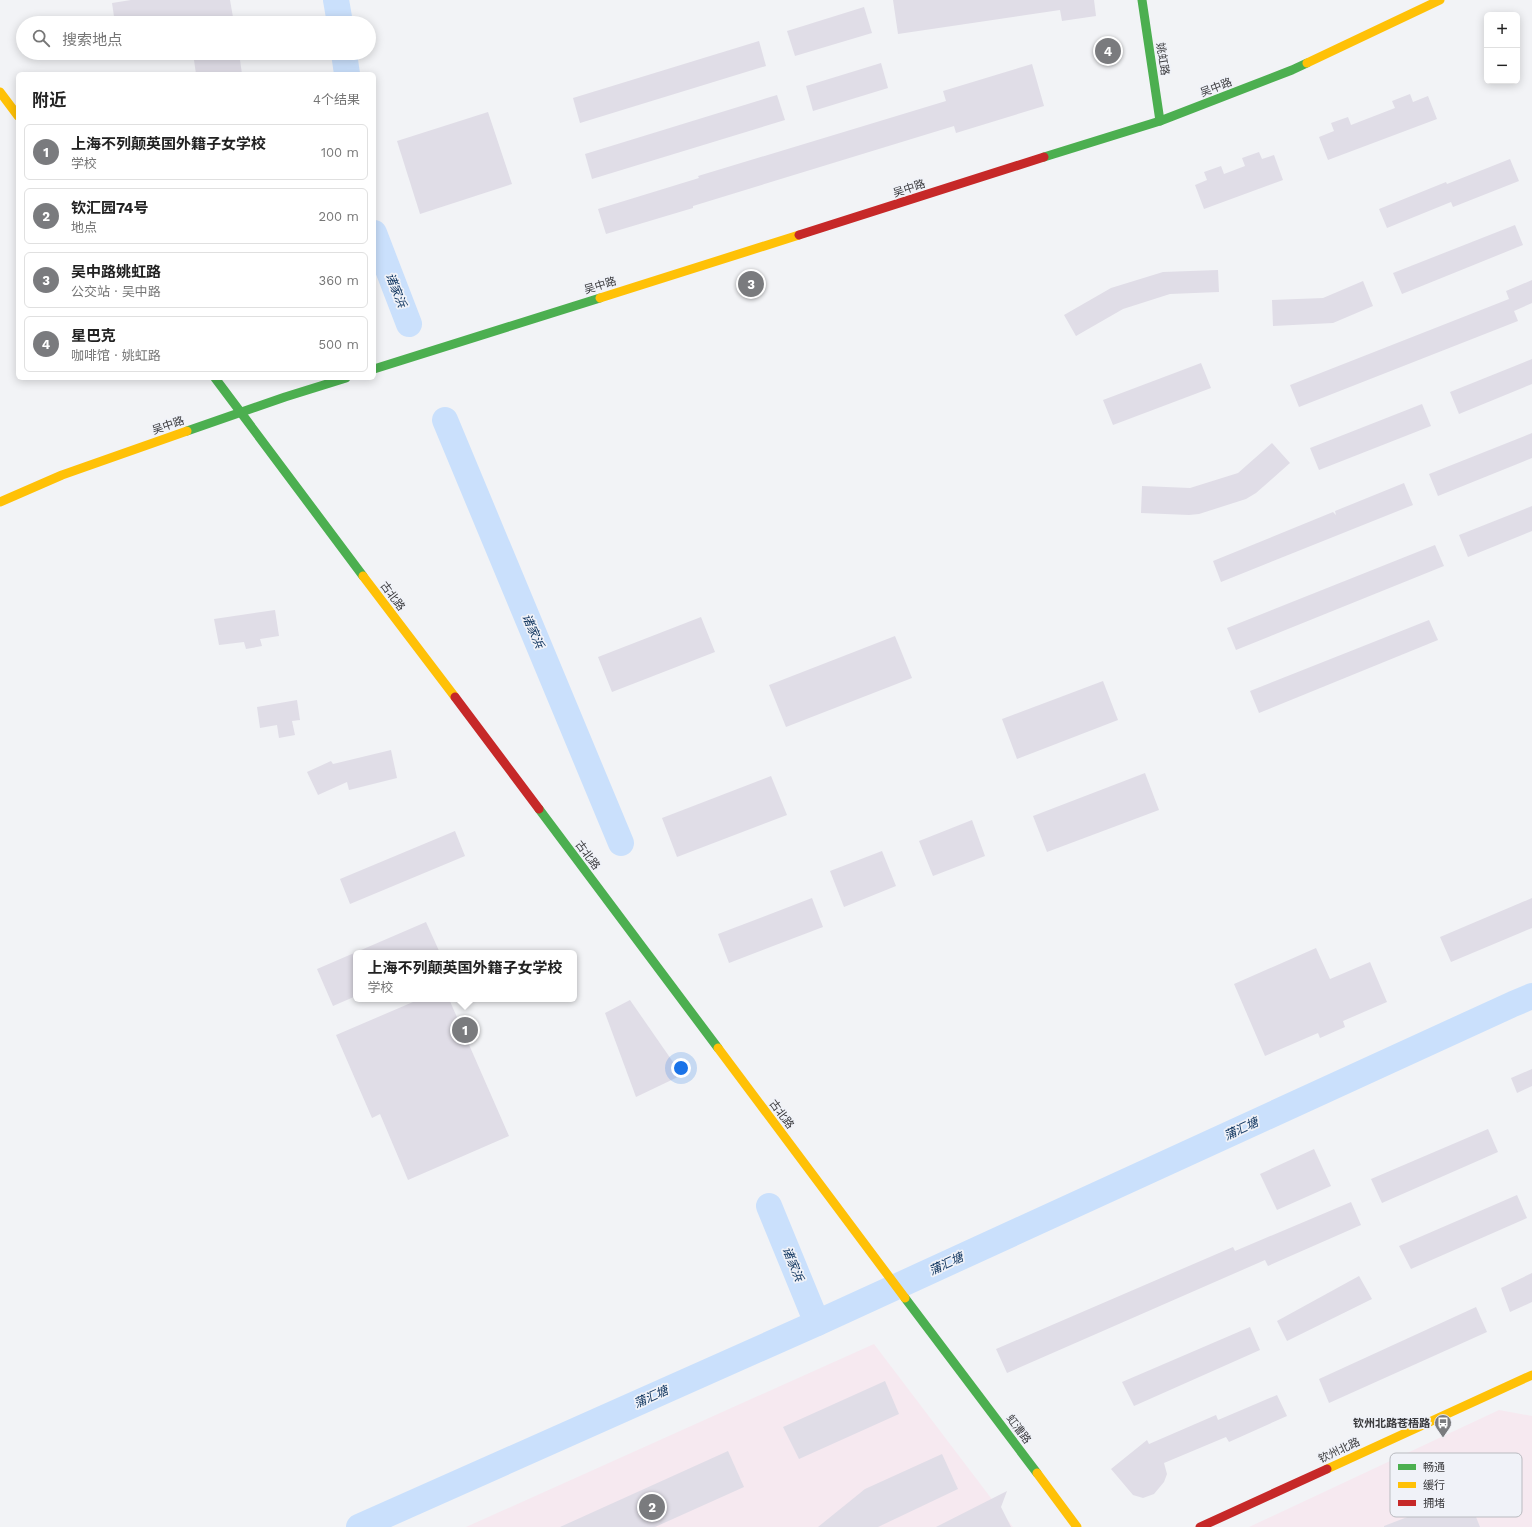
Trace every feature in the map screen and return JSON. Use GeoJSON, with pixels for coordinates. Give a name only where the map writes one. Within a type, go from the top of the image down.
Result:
{"type":"FeatureCollection","features":[{"type":"Feature","properties":{"kind":"main road","name":"姚虹路"},"geometry":{"type":"LineString","coordinates":[[1142,0],[1160,121]]}},
{"type":"Feature","properties":{"kind":"main road","name":"吴中路"},"geometry":{"type":"LineString","coordinates":[[376,368],[1160,121],[1292,70],[1440,0]]}},
{"type":"Feature","properties":{"kind":"main road"},"geometry":{"type":"LineString","coordinates":[[0,92],[16,113]]}},
{"type":"Feature","properties":{"kind":"main road","name":"古北路"},"geometry":{"type":"LineString","coordinates":[[216,380],[941,1346]]}},
{"type":"Feature","properties":{"kind":"main road","name":"吴中路"},"geometry":{"type":"LineString","coordinates":[[0,502],[62,475],[340,380]]}},
{"type":"Feature","properties":{"kind":"main road","name":"虹漕路"},"geometry":{"type":"LineString","coordinates":[[941,1346],[1077,1527]]}},
{"type":"Feature","properties":{"kind":"main road","name":"钦州北路"},"geometry":{"type":"LineString","coordinates":[[1200,1527],[1532,1375]]}},
{"type":"Feature","properties":{"kind":"shaded area"},"geometry":{"type":"Polygon","coordinates":[[[874,1344],[1013,1527],[466,1527],[874,1344]]]}},
{"type":"Feature","properties":{"kind":"shaded area"},"geometry":{"type":"Polygon","coordinates":[[[1499,1410],[1532,1416],[1532,1527],[1249,1527],[1390,1461],[1390,1517],[1522,1517],[1522,1453],[1407,1453],[1499,1410]]]}},
{"type":"Feature","properties":{"kind":"building"},"geometry":{"type":"Polygon","coordinates":[[[131,0],[230,0],[233,16],[114,16],[112,3],[131,0]]]}},
{"type":"Feature","properties":{"kind":"building"},"geometry":{"type":"Polygon","coordinates":[[[893,0],[1094,0],[1096,16],[1062,21],[1060,10],[898,34],[893,0]]]}},
{"type":"Feature","properties":{"kind":"building"},"geometry":{"type":"Polygon","coordinates":[[[864,7],[872,33],[795,56],[787,31],[864,7]]]}},
{"type":"Feature","properties":{"kind":"building"},"geometry":{"type":"Polygon","coordinates":[[[759,41],[766,66],[580,123],[573,98],[759,41]]]}},
{"type":"Feature","properties":{"kind":"building"},"geometry":{"type":"Polygon","coordinates":[[[194,60],[240,60],[242,72],[196,72],[194,60]]]}},
{"type":"Feature","properties":{"kind":"building"},"geometry":{"type":"Polygon","coordinates":[[[881,63],[888,88],[813,111],[806,86],[881,63]]]}},
{"type":"Feature","properties":{"kind":"building"},"geometry":{"type":"Polygon","coordinates":[[[1032,64],[1044,106],[956,133],[954,126],[606,234],[598,209],[699,178],[698,176],[946,101],[943,91],[1032,64]]]}},
{"type":"Feature","properties":{"kind":"building"},"geometry":{"type":"Polygon","coordinates":[[[1410,94],[1413,102],[1428,96],[1437,119],[1328,160],[1319,137],[1334,131],[1331,123],[1348,117],[1351,125],[1395,108],[1392,101],[1410,94]]]}},
{"type":"Feature","properties":{"kind":"building"},"geometry":{"type":"Polygon","coordinates":[[[777,95],[785,120],[592,179],[585,154],[777,95]]]}},
{"type":"Feature","properties":{"kind":"building"},"geometry":{"type":"Polygon","coordinates":[[[488,112],[512,184],[420,214],[397,141],[488,112]]]}},
{"type":"Feature","properties":{"kind":"building"},"geometry":{"type":"Polygon","coordinates":[[[1259,152],[1262,159],[1274,155],[1283,180],[1204,209],[1195,185],[1207,180],[1204,172],[1221,166],[1224,174],[1245,166],[1242,158],[1259,152]]]}},
{"type":"Feature","properties":{"kind":"building"},"geometry":{"type":"Polygon","coordinates":[[[1510,159],[1519,181],[1453,207],[1451,202],[1387,228],[1379,209],[1446,182],[1447,184],[1510,159]]]}},
{"type":"Feature","properties":{"kind":"building"},"geometry":{"type":"Polygon","coordinates":[[[1515,225],[1523,245],[1402,294],[1393,273],[1515,225]]]}},
{"type":"Feature","properties":{"kind":"building"},"geometry":{"type":"Polygon","coordinates":[[[1218,270],[1219,292],[1170,294],[1123,309],[1076,336],[1064,315],[1111,288],[1163,272],[1218,270]]]}},
{"type":"Feature","properties":{"kind":"building"},"geometry":{"type":"Polygon","coordinates":[[[1532,280],[1532,303],[1514,311],[1518,321],[1299,407],[1290,385],[1509,299],[1506,291],[1532,280]]]}},
{"type":"Feature","properties":{"kind":"building"},"geometry":{"type":"Polygon","coordinates":[[[1363,281],[1373,306],[1333,323],[1273,326],[1272,300],[1323,298],[1363,281]]]}},
{"type":"Feature","properties":{"kind":"building"},"geometry":{"type":"Polygon","coordinates":[[[1532,359],[1532,384],[1459,414],[1450,392],[1532,359]]]}},
{"type":"Feature","properties":{"kind":"building"},"geometry":{"type":"Polygon","coordinates":[[[1201,363],[1211,388],[1113,425],[1103,400],[1201,363]]]}},
{"type":"Feature","properties":{"kind":"building"},"geometry":{"type":"Polygon","coordinates":[[[1422,404],[1431,426],[1319,470],[1310,448],[1422,404]]]}},
{"type":"Feature","properties":{"kind":"building"},"geometry":{"type":"Polygon","coordinates":[[[1532,433],[1532,458],[1438,496],[1429,474],[1532,433]]]}},
{"type":"Feature","properties":{"kind":"building"},"geometry":{"type":"Polygon","coordinates":[[[1272,443],[1290,463],[1256,493],[1246,499],[1199,514],[1141,513],[1142,486],[1190,488],[1238,473],[1272,443]]]}},
{"type":"Feature","properties":{"kind":"building"},"geometry":{"type":"Polygon","coordinates":[[[1404,483],[1413,505],[1221,582],[1213,561],[1333,512],[1336,515],[1335,511],[1404,483]]]}},
{"type":"Feature","properties":{"kind":"building"},"geometry":{"type":"Polygon","coordinates":[[[1532,506],[1532,531],[1468,557],[1459,535],[1532,506]]]}},
{"type":"Feature","properties":{"kind":"building"},"geometry":{"type":"Polygon","coordinates":[[[1435,545],[1444,566],[1236,650],[1227,628],[1435,545]]]}},
{"type":"Feature","properties":{"kind":"building"},"geometry":{"type":"Polygon","coordinates":[[[275,610],[279,636],[260,639],[262,646],[246,649],[244,642],[219,645],[214,619],[275,610]]]}},
{"type":"Feature","properties":{"kind":"building"},"geometry":{"type":"Polygon","coordinates":[[[701,617],[715,652],[612,692],[598,657],[701,617]]]}},
{"type":"Feature","properties":{"kind":"building"},"geometry":{"type":"Polygon","coordinates":[[[1429,620],[1438,640],[1259,713],[1250,691],[1429,620]]]}},
{"type":"Feature","properties":{"kind":"building"},"geometry":{"type":"Polygon","coordinates":[[[895,636],[912,678],[786,727],[769,685],[895,636]]]}},
{"type":"Feature","properties":{"kind":"building"},"geometry":{"type":"Polygon","coordinates":[[[1103,681],[1118,720],[1017,759],[1002,719],[1103,681]]]}},
{"type":"Feature","properties":{"kind":"building"},"geometry":{"type":"Polygon","coordinates":[[[297,700],[300,720],[292,721],[295,735],[279,738],[277,725],[260,728],[257,707],[297,700]]]}},
{"type":"Feature","properties":{"kind":"building"},"geometry":{"type":"Polygon","coordinates":[[[391,750],[397,778],[349,790],[347,782],[318,795],[307,772],[331,761],[333,764],[391,750]]]}},
{"type":"Feature","properties":{"kind":"building"},"geometry":{"type":"Polygon","coordinates":[[[1145,773],[1159,810],[1047,852],[1033,816],[1145,773]]]}},
{"type":"Feature","properties":{"kind":"building"},"geometry":{"type":"Polygon","coordinates":[[[771,776],[787,815],[677,857],[662,818],[771,776]]]}},
{"type":"Feature","properties":{"kind":"building"},"geometry":{"type":"Polygon","coordinates":[[[972,820],[985,856],[933,876],[919,841],[972,820]]]}},
{"type":"Feature","properties":{"kind":"building"},"geometry":{"type":"Polygon","coordinates":[[[455,831],[465,856],[350,904],[340,879],[455,831]]]}},
{"type":"Feature","properties":{"kind":"building"},"geometry":{"type":"Polygon","coordinates":[[[882,851],[896,886],[844,907],[830,871],[882,851]]]}},
{"type":"Feature","properties":{"kind":"building"},"geometry":{"type":"Polygon","coordinates":[[[812,898],[823,927],[729,963],[718,934],[812,898]]]}},
{"type":"Feature","properties":{"kind":"building"},"geometry":{"type":"Polygon","coordinates":[[[1532,898],[1532,928],[1451,962],[1440,937],[1532,898]]]}},
{"type":"Feature","properties":{"kind":"building"},"geometry":{"type":"Polygon","coordinates":[[[426,922],[439,950],[361,950],[426,922]]]}},
{"type":"Feature","properties":{"kind":"building"},"geometry":{"type":"Polygon","coordinates":[[[1316,948],[1330,979],[1370,962],[1387,1002],[1343,1021],[1345,1027],[1320,1038],[1318,1033],[1265,1056],[1234,984],[1316,948]]]}},
{"type":"Feature","properties":{"kind":"building"},"geometry":{"type":"Polygon","coordinates":[[[353,953],[353,997],[333,1006],[317,969],[353,953]]]}},
{"type":"Feature","properties":{"kind":"building"},"geometry":{"type":"Polygon","coordinates":[[[630,1000],[682,1075],[636,1097],[605,1013],[630,1000]]]}},
{"type":"Feature","properties":{"kind":"building"},"geometry":{"type":"Polygon","coordinates":[[[413,1002],[450,1002],[509,1136],[408,1180],[380,1114],[372,1118],[336,1035],[413,1002]]]}},
{"type":"Feature","properties":{"kind":"building"},"geometry":{"type":"Polygon","coordinates":[[[1532,1069],[1532,1086],[1517,1093],[1511,1078],[1532,1069]]]}},
{"type":"Feature","properties":{"kind":"building"},"geometry":{"type":"Polygon","coordinates":[[[1488,1129],[1498,1152],[1382,1203],[1371,1179],[1488,1129]]]}},
{"type":"Feature","properties":{"kind":"building"},"geometry":{"type":"Polygon","coordinates":[[[1314,1149],[1331,1186],[1277,1210],[1260,1174],[1314,1149]]]}},
{"type":"Feature","properties":{"kind":"building"},"geometry":{"type":"Polygon","coordinates":[[[1517,1195],[1527,1218],[1411,1269],[1399,1246],[1517,1195]]]}},
{"type":"Feature","properties":{"kind":"building"},"geometry":{"type":"Polygon","coordinates":[[[1351,1202],[1361,1225],[1268,1266],[1265,1260],[1007,1373],[996,1349],[1233,1247],[1235,1251],[1351,1202]]]}},
{"type":"Feature","properties":{"kind":"building"},"geometry":{"type":"Polygon","coordinates":[[[1532,1273],[1532,1302],[1510,1312],[1501,1288],[1532,1273]]]}},
{"type":"Feature","properties":{"kind":"building"},"geometry":{"type":"Polygon","coordinates":[[[1359,1276],[1372,1299],[1287,1341],[1277,1321],[1359,1276]]]}},
{"type":"Feature","properties":{"kind":"building"},"geometry":{"type":"Polygon","coordinates":[[[1476,1307],[1487,1332],[1329,1403],[1319,1379],[1476,1307]]]}},
{"type":"Feature","properties":{"kind":"building"},"geometry":{"type":"Polygon","coordinates":[[[1250,1327],[1260,1350],[1134,1406],[1122,1382],[1250,1327]]]}},
{"type":"Feature","properties":{"kind":"building"},"geometry":{"type":"Polygon","coordinates":[[[885,1381],[899,1414],[799,1459],[783,1427],[885,1381]]]}},
{"type":"Feature","properties":{"kind":"building"},"geometry":{"type":"Polygon","coordinates":[[[1277,1395],[1287,1416],[1229,1442],[1226,1437],[1164,1463],[1167,1474],[1164,1482],[1154,1494],[1143,1498],[1133,1495],[1111,1469],[1147,1440],[1149,1444],[1216,1415],[1218,1420],[1277,1395]]]}},
{"type":"Feature","properties":{"kind":"building"},"geometry":{"type":"Polygon","coordinates":[[[728,1451],[744,1487],[655,1527],[560,1527],[728,1451]]]}},
{"type":"Feature","properties":{"kind":"building"},"geometry":{"type":"Polygon","coordinates":[[[942,1454],[958,1489],[878,1527],[818,1527],[865,1489],[942,1454]]]}},
{"type":"Feature","properties":{"kind":"building"},"geometry":{"type":"Polygon","coordinates":[[[1007,1491],[1001,1507],[1011,1527],[936,1527],[1007,1491]]]}},
{"type":"Feature","properties":{"kind":"building"},"geometry":{"type":"Polygon","coordinates":[[[1407,1517],[1476,1517],[1480,1527],[1384,1527],[1407,1517]]]}},
{"type":"Feature","properties":{"kind":"waterway","name":"诸家浜"},"geometry":{"type":"LineString","coordinates":[[336,0],[339,16]]}},
{"type":"Feature","properties":{"kind":"waterway","name":"诸家浜"},"geometry":{"type":"LineString","coordinates":[[345,60],[347,72]]}},
{"type":"Feature","properties":{"kind":"waterway","name":"诸家浜"},"geometry":{"type":"LineString","coordinates":[[376,238],[409,324]]}},
{"type":"Feature","properties":{"kind":"waterway","name":"诸家浜"},"geometry":{"type":"LineString","coordinates":[[445,420],[621,843]]}},
{"type":"Feature","properties":{"kind":"waterway","name":"蒲汇塘"},"geometry":{"type":"LineString","coordinates":[[359,1527],[817,1323],[1532,996]]}},
{"type":"Feature","properties":{"kind":"waterway","name":"诸家浜"},"geometry":{"type":"LineString","coordinates":[[769,1206],[817,1323]]}},
{"type":"Feature","properties":{"kind":"traffic: fast"},"geometry":{"type":"LineString","coordinates":[[1142,0],[1160,121]]}},
{"type":"Feature","properties":{"kind":"traffic: fast"},"geometry":{"type":"LineString","coordinates":[[1044,157],[1160,121],[1307,63]]}},
{"type":"Feature","properties":{"kind":"traffic: fast"},"geometry":{"type":"LineString","coordinates":[[376,368],[600,298]]}},
{"type":"Feature","properties":{"kind":"traffic: fast"},"geometry":{"type":"LineString","coordinates":[[216,380],[363,576]]}},
{"type":"Feature","properties":{"kind":"traffic: fast"},"geometry":{"type":"LineString","coordinates":[[187,431],[340,380]]}},
{"type":"Feature","properties":{"kind":"traffic: fast"},"geometry":{"type":"LineString","coordinates":[[539,809],[718,1048]]}},
{"type":"Feature","properties":{"kind":"traffic: fast"},"geometry":{"type":"LineString","coordinates":[[905,1298],[1037,1473]]}},
{"type":"Feature","properties":{"kind":"traffic: slow"},"geometry":{"type":"LineString","coordinates":[[1307,63],[1440,0]]}},
{"type":"Feature","properties":{"kind":"traffic: slow"},"geometry":{"type":"LineString","coordinates":[[0,92],[16,113]]}},
{"type":"Feature","properties":{"kind":"traffic: slow"},"geometry":{"type":"LineString","coordinates":[[600,298],[799,235]]}},
{"type":"Feature","properties":{"kind":"traffic: slow"},"geometry":{"type":"LineString","coordinates":[[0,502],[62,475],[187,431]]}},
{"type":"Feature","properties":{"kind":"traffic: slow"},"geometry":{"type":"LineString","coordinates":[[363,576],[455,697]]}},
{"type":"Feature","properties":{"kind":"traffic: slow"},"geometry":{"type":"LineString","coordinates":[[718,1048],[905,1298]]}},
{"type":"Feature","properties":{"kind":"traffic: slow"},"geometry":{"type":"LineString","coordinates":[[1327,1469],[1532,1375]]}},
{"type":"Feature","properties":{"kind":"traffic: slow"},"geometry":{"type":"LineString","coordinates":[[1037,1473],[1077,1527]]}},
{"type":"Feature","properties":{"kind":"traffic: jam"},"geometry":{"type":"LineString","coordinates":[[799,235],[1044,157]]}},
{"type":"Feature","properties":{"kind":"traffic: jam"},"geometry":{"type":"LineString","coordinates":[[455,697],[539,809]]}},
{"type":"Feature","properties":{"kind":"traffic: jam"},"geometry":{"type":"LineString","coordinates":[[1200,1527],[1327,1469]]}},
{"type":"Feature","properties":{"kind":"place","name":"星巴克"},"geometry":{"type":"Point","coordinates":[1108,51]}},
{"type":"Feature","properties":{"kind":"place","name":"吴中路姚虹路"},"geometry":{"type":"Point","coordinates":[751,284]}},
{"type":"Feature","properties":{"kind":"place","name":"上海不列颠英国外籍子女学校"},"geometry":{"type":"Point","coordinates":[465,1030]}},
{"type":"Feature","properties":{"kind":"place","name":"钦州北路苍梧路"},"geometry":{"type":"Point","coordinates":[1443,1438]}},
{"type":"Feature","properties":{"kind":"place","name":"钦汇园74号"},"geometry":{"type":"Point","coordinates":[652,1507]}}]}
